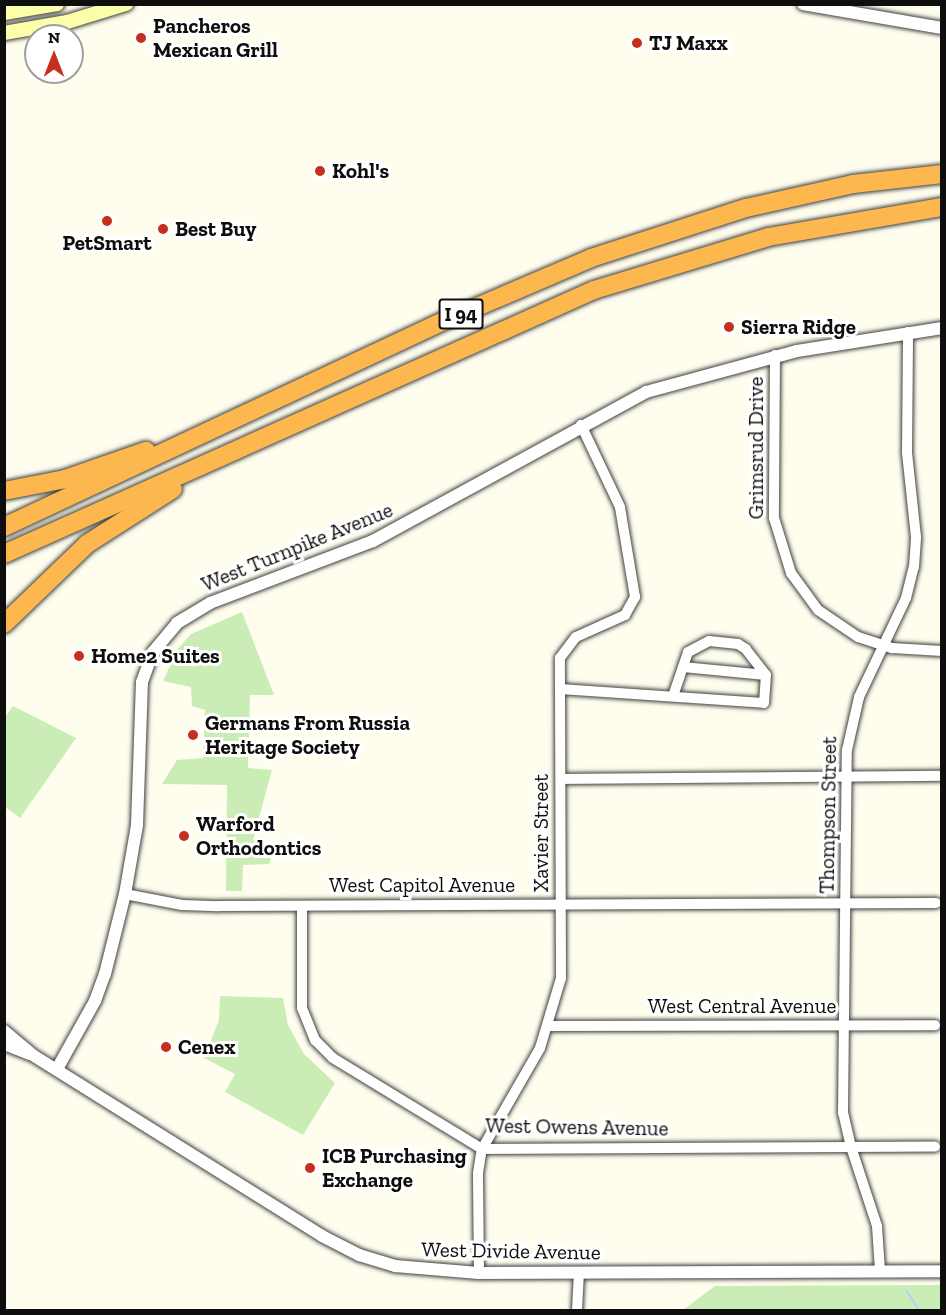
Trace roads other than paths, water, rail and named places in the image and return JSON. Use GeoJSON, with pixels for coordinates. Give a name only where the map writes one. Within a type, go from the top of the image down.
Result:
{"type":"FeatureCollection","features":[{"type":"Feature","properties":{"kind":"highway","name":"I 94"},"geometry":{"type":"LineString","coordinates":[[4,527],[549,274],[670,230],[853,184],[942,174]]}},
{"type":"Feature","properties":{"kind":"highway","name":"I 94"},"geometry":{"type":"LineString","coordinates":[[4,554],[495,331],[601,287],[704,254],[830,224],[942,207]]}},
{"type":"Feature","properties":{"kind":"highway"},"geometry":{"type":"LineString","coordinates":[[4,624],[70,558],[152,500],[495,331]]}},
{"type":"Feature","properties":{"kind":"highway"},"geometry":{"type":"LineString","coordinates":[[4,491],[65,479],[240,416]]}},
{"type":"Feature","properties":{"kind":"main road"},"geometry":{"type":"LineString","coordinates":[[4,13],[57,4]]}},
{"type":"Feature","properties":{"kind":"main road"},"geometry":{"type":"LineString","coordinates":[[4,33],[67,22],[126,4]]}},
{"type":"Feature","properties":{"kind":"street"},"geometry":{"type":"LineString","coordinates":[[803,4],[942,28]]}},
{"type":"Feature","properties":{"kind":"street","name":"West Turnpike Avenue"},"geometry":{"type":"LineString","coordinates":[[57,1069],[99,992],[125,894],[139,808],[141,682],[153,652],[167,632],[187,615],[210,603],[384,535],[581,425],[661,387],[775,356],[942,328]]}},
{"type":"Feature","properties":{"kind":"street","name":"Thompson Street"},"geometry":{"type":"LineString","coordinates":[[880,1271],[877,1226],[850,1147],[843,1113],[847,777],[850,724],[906,597],[916,556],[907,453],[908,332]]}},
{"type":"Feature","properties":{"kind":"street","name":"Grimsrud Drive"},"geometry":{"type":"LineString","coordinates":[[775,356],[774,507],[782,554],[796,583],[818,610],[847,631],[883,647],[942,651]]}},
{"type":"Feature","properties":{"kind":"street","name":"Xavier Street"},"geometry":{"type":"LineString","coordinates":[[479,1273],[478,1173],[482,1149],[536,1058],[549,1026],[561,978],[560,658],[567,644],[625,615],[636,592],[620,507],[581,425]]}},
{"type":"Feature","properties":{"kind":"street"},"geometry":{"type":"LineString","coordinates":[[560,689],[764,703],[766,675],[746,649],[738,644],[709,641],[693,647],[673,696]]}},
{"type":"Feature","properties":{"kind":"street"},"geometry":{"type":"LineString","coordinates":[[683,667],[766,675]]}},
{"type":"Feature","properties":{"kind":"street"},"geometry":{"type":"LineString","coordinates":[[561,778],[942,776]]}},
{"type":"Feature","properties":{"kind":"street","name":"West Capitol Avenue"},"geometry":{"type":"LineString","coordinates":[[125,894],[198,906],[936,903]]}},
{"type":"Feature","properties":{"kind":"street","name":"West Owens Avenue"},"geometry":{"type":"LineString","coordinates":[[302,906],[302,1008],[315,1040],[333,1058],[482,1149],[935,1147]]}},
{"type":"Feature","properties":{"kind":"street","name":"West Central Avenue"},"geometry":{"type":"LineString","coordinates":[[549,1026],[935,1025]]}},
{"type":"Feature","properties":{"kind":"street","name":"West Divide Avenue"},"geometry":{"type":"LineString","coordinates":[[4,1031],[31,1054]]}},
{"type":"Feature","properties":{"kind":"street","name":"West Divide Avenue"},"geometry":{"type":"LineString","coordinates":[[4,1044],[31,1054],[57,1069],[347,1250],[408,1269],[479,1273],[942,1271]]}},
{"type":"Feature","properties":{"kind":"street"},"geometry":{"type":"LineString","coordinates":[[577,1311],[579,1272]]}},
{"type":"Feature","properties":{"kind":"waterway"},"geometry":{"type":"LineString","coordinates":[[906,1290],[919,1310]]}},
{"type":"Feature","properties":{"kind":"place","name":"Pancheros Mexican Grill"},"geometry":{"type":"Point","coordinates":[141,38]}},
{"type":"Feature","properties":{"kind":"place","name":"TJ Maxx"},"geometry":{"type":"Point","coordinates":[637,43]}},
{"type":"Feature","properties":{"kind":"place","name":"Kohl's"},"geometry":{"type":"Point","coordinates":[320,171]}},
{"type":"Feature","properties":{"kind":"place","name":"PetSmart"},"geometry":{"type":"Point","coordinates":[107,221]}},
{"type":"Feature","properties":{"kind":"place","name":"Best Buy"},"geometry":{"type":"Point","coordinates":[163,229]}},
{"type":"Feature","properties":{"kind":"place","name":"Sierra Ridge"},"geometry":{"type":"Point","coordinates":[729,327]}},
{"type":"Feature","properties":{"kind":"place","name":"Home2 Suites"},"geometry":{"type":"Point","coordinates":[79,656]}},
{"type":"Feature","properties":{"kind":"place","name":"Germans From Russia Heritage Society"},"geometry":{"type":"Point","coordinates":[193,735]}},
{"type":"Feature","properties":{"kind":"place","name":"Warford Orthodontics"},"geometry":{"type":"Point","coordinates":[184,836]}},
{"type":"Feature","properties":{"kind":"place","name":"Cenex"},"geometry":{"type":"Point","coordinates":[166,1047]}},
{"type":"Feature","properties":{"kind":"place","name":"ICB Purchasing Exchange"},"geometry":{"type":"Point","coordinates":[310,1168]}}]}
